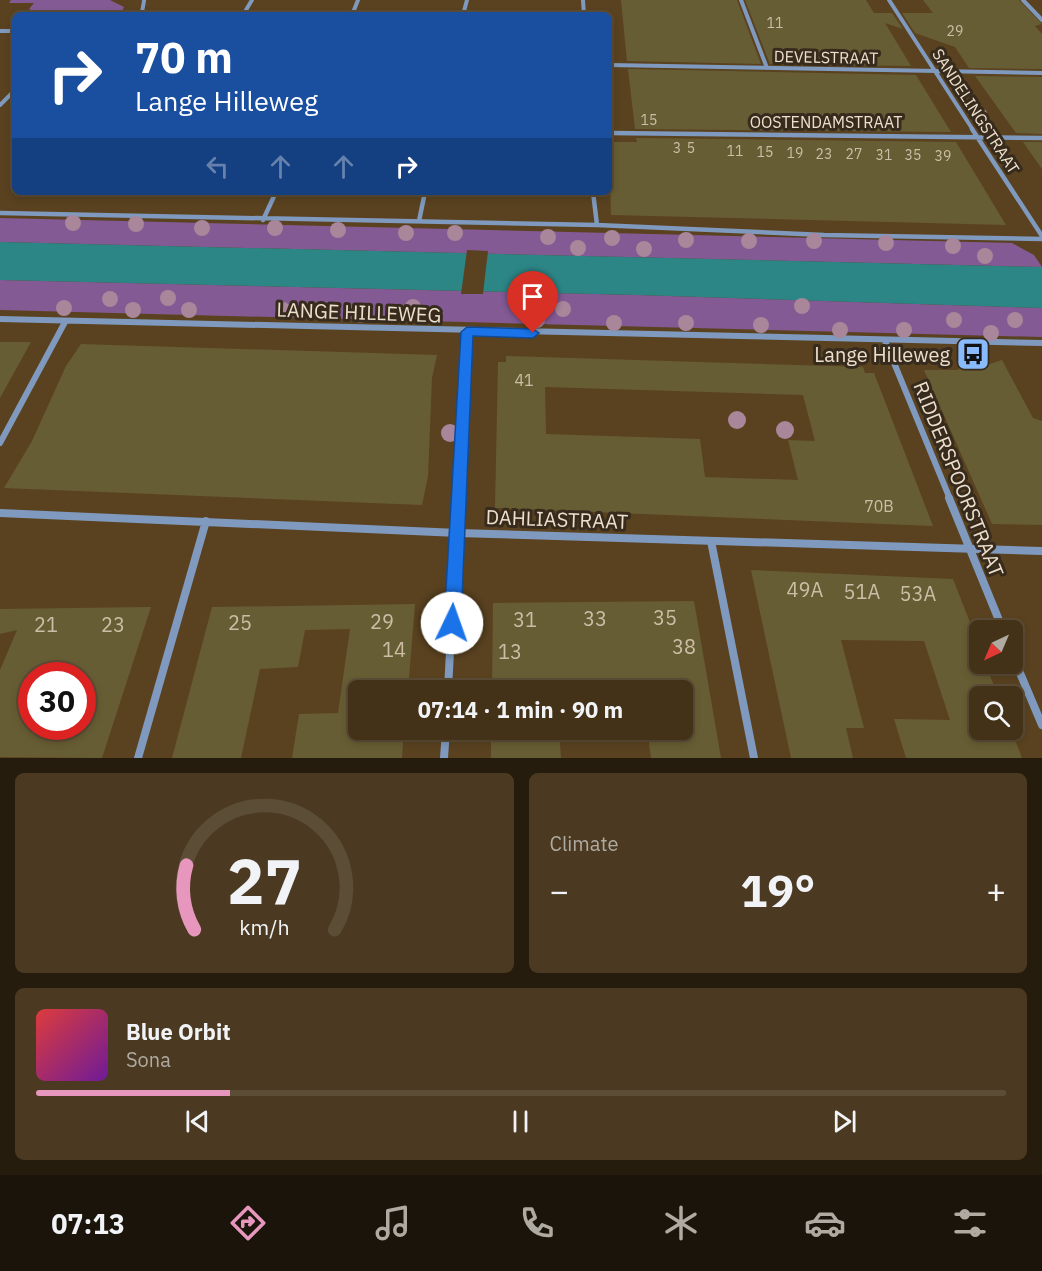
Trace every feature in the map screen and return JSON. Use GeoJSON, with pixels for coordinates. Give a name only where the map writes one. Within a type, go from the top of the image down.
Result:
{"type":"FeatureCollection","features":[{"type":"Feature","properties":{"kind":"street"},"geometry":{"type":"LineString","coordinates":[[741,0],[767,68]]}},
{"type":"Feature","properties":{"kind":"street","name":"SANDELINGSTRAAT"},"geometry":{"type":"LineString","coordinates":[[889,0],[978,135],[1042,238]]}},
{"type":"Feature","properties":{"kind":"street"},"geometry":{"type":"LineString","coordinates":[[1023,0],[1042,20]]}},
{"type":"Feature","properties":{"kind":"street","name":"DEVELSTRAAT"},"geometry":{"type":"LineString","coordinates":[[612,65],[1042,73]]}},
{"type":"Feature","properties":{"kind":"street","name":"OOSTENDAMSTRAAT"},"geometry":{"type":"LineString","coordinates":[[612,132],[978,135],[1042,138]]}},
{"type":"Feature","properties":{"kind":"street"},"geometry":{"type":"LineString","coordinates":[[263,220],[275,195]]}},
{"type":"Feature","properties":{"kind":"street"},"geometry":{"type":"LineString","coordinates":[[418,221],[424,195]]}},
{"type":"Feature","properties":{"kind":"street"},"geometry":{"type":"LineString","coordinates":[[593,195],[597,225]]}},
{"type":"Feature","properties":{"kind":"street"},"geometry":{"type":"LineString","coordinates":[[0,213],[597,225],[824,235],[1042,238]]}},
{"type":"Feature","properties":{"kind":"street","name":"LANGE HILLEWEG"},"geometry":{"type":"LineString","coordinates":[[0,319],[467,332],[1042,343]]}},
{"type":"Feature","properties":{"kind":"street"},"geometry":{"type":"LineString","coordinates":[[0,443],[65,322]]}},
{"type":"Feature","properties":{"kind":"street"},"geometry":{"type":"LineString","coordinates":[[449,680],[467,332]]}},
{"type":"Feature","properties":{"kind":"street","name":"RIDDERSPOORSTRAAT"},"geometry":{"type":"LineString","coordinates":[[885,341],[999,620]]}},
{"type":"Feature","properties":{"kind":"street","name":"DAHLIASTRAAT"},"geometry":{"type":"LineString","coordinates":[[0,513],[458,533],[1042,551]]}},
{"type":"Feature","properties":{"kind":"street"},"geometry":{"type":"LineString","coordinates":[[138,758],[206,521]]}},
{"type":"Feature","properties":{"kind":"street"},"geometry":{"type":"LineString","coordinates":[[711,541],[754,758]]}},
{"type":"Feature","properties":{"kind":"street"},"geometry":{"type":"LineString","coordinates":[[1020,674],[1042,725]]}},
{"type":"Feature","properties":{"kind":"street"},"geometry":{"type":"LineString","coordinates":[[444,758],[445,740]]}},
{"type":"Feature","properties":{"kind":"shaded area"},"geometry":{"type":"Polygon","coordinates":[[[11,0],[110,0],[124,7],[122,12],[31,10],[29,9],[34,3],[9,3],[11,0]]]}},
{"type":"Feature","properties":{"kind":"shaded area"},"geometry":{"type":"Polygon","coordinates":[[[0,218],[1012,243],[1034,255],[1042,267],[0,242],[0,218]]]}},
{"type":"Feature","properties":{"kind":"shaded area"},"geometry":{"type":"Polygon","coordinates":[[[0,280],[638,295],[1042,308],[1042,337],[0,310],[0,280]]]}},
{"type":"Feature","properties":{"kind":"water"},"geometry":{"type":"Polygon","coordinates":[[[0,242],[1042,267],[1042,308],[638,295],[0,280],[0,242]]]}},
{"type":"Feature","properties":{"kind":"pier"},"geometry":{"type":"Polygon","coordinates":[[[467,250],[488,251],[483,294],[461,294],[467,250]]]}},
{"type":"Feature","properties":{"kind":"building"},"geometry":{"type":"Polygon","coordinates":[[[621,0],[737,0],[761,64],[627,61],[621,0]]]}},
{"type":"Feature","properties":{"kind":"building"},"geometry":{"type":"Polygon","coordinates":[[[745,0],[866,0],[874,13],[892,13],[903,29],[885,23],[911,66],[770,64],[745,0]]]}},
{"type":"Feature","properties":{"kind":"building"},"geometry":{"type":"Polygon","coordinates":[[[923,0],[1019,0],[1042,24],[1035,26],[1042,34],[1042,69],[969,68],[955,47],[915,33],[902,13],[933,13],[923,0]]]}},
{"type":"Feature","properties":{"kind":"building"},"geometry":{"type":"Polygon","coordinates":[[[628,69],[916,75],[951,132],[635,129],[628,69]]]}},
{"type":"Feature","properties":{"kind":"building"},"geometry":{"type":"Polygon","coordinates":[[[975,76],[1042,77],[1042,134],[1016,133],[975,76]]]}},
{"type":"Feature","properties":{"kind":"building"},"geometry":{"type":"Polygon","coordinates":[[[636,138],[956,142],[1006,225],[611,215],[612,142],[637,142],[636,138]]]}},
{"type":"Feature","properties":{"kind":"building"},"geometry":{"type":"Polygon","coordinates":[[[1023,142],[1042,142],[1042,169],[1023,142]]]}},
{"type":"Feature","properties":{"kind":"building"},"geometry":{"type":"Polygon","coordinates":[[[0,342],[31,342],[0,398],[0,342]]]}},
{"type":"Feature","properties":{"kind":"building"},"geometry":{"type":"Polygon","coordinates":[[[81,344],[437,355],[432,378],[428,476],[422,505],[4,488],[32,441],[66,366],[81,344]]]}},
{"type":"Feature","properties":{"kind":"building"},"geometry":{"type":"Polygon","coordinates":[[[506,356],[863,367],[865,373],[874,373],[933,526],[495,508],[498,362],[506,362],[506,356]],[[545,387],[546,434],[700,439],[705,477],[798,480],[788,440],[815,441],[803,395],[545,387]]]}},
{"type":"Feature","properties":{"kind":"building"},"geometry":{"type":"Polygon","coordinates":[[[1002,360],[1033,418],[1042,421],[1042,525],[992,524],[924,370],[958,370],[962,365],[975,369],[1002,360]]]}},
{"type":"Feature","properties":{"kind":"building"},"geometry":{"type":"Polygon","coordinates":[[[751,570],[953,579],[969,620],[969,674],[989,674],[994,686],[969,686],[969,740],[1015,740],[1022,758],[906,758],[894,719],[950,720],[924,641],[841,640],[864,728],[846,728],[853,758],[791,758],[751,570]]]}},
{"type":"Feature","properties":{"kind":"building"},"geometry":{"type":"Polygon","coordinates":[[[694,601],[721,758],[651,758],[649,740],[693,740],[693,680],[492,680],[493,603],[694,601]]]}},
{"type":"Feature","properties":{"kind":"building"},"geometry":{"type":"Polygon","coordinates":[[[415,604],[409,680],[348,680],[348,740],[403,740],[402,758],[292,758],[299,714],[338,713],[350,629],[305,630],[298,667],[260,669],[241,758],[172,758],[212,607],[415,604]]]}},
{"type":"Feature","properties":{"kind":"building"},"geometry":{"type":"Polygon","coordinates":[[[151,607],[102,758],[0,757],[0,670],[17,630],[0,634],[0,609],[151,607]]]}},
{"type":"Feature","properties":{"kind":"building"},"geometry":{"type":"Polygon","coordinates":[[[491,740],[560,740],[561,758],[491,758],[491,740]]]}},
{"type":"Feature","properties":{"kind":"place","name":"Lange Hilleweg"},"geometry":{"type":"Point","coordinates":[973,354]}},
{"type":"Feature","properties":{"kind":"route"},"geometry":{"type":"LineString","coordinates":[[452,623],[467,332],[533,333]]}}]}
